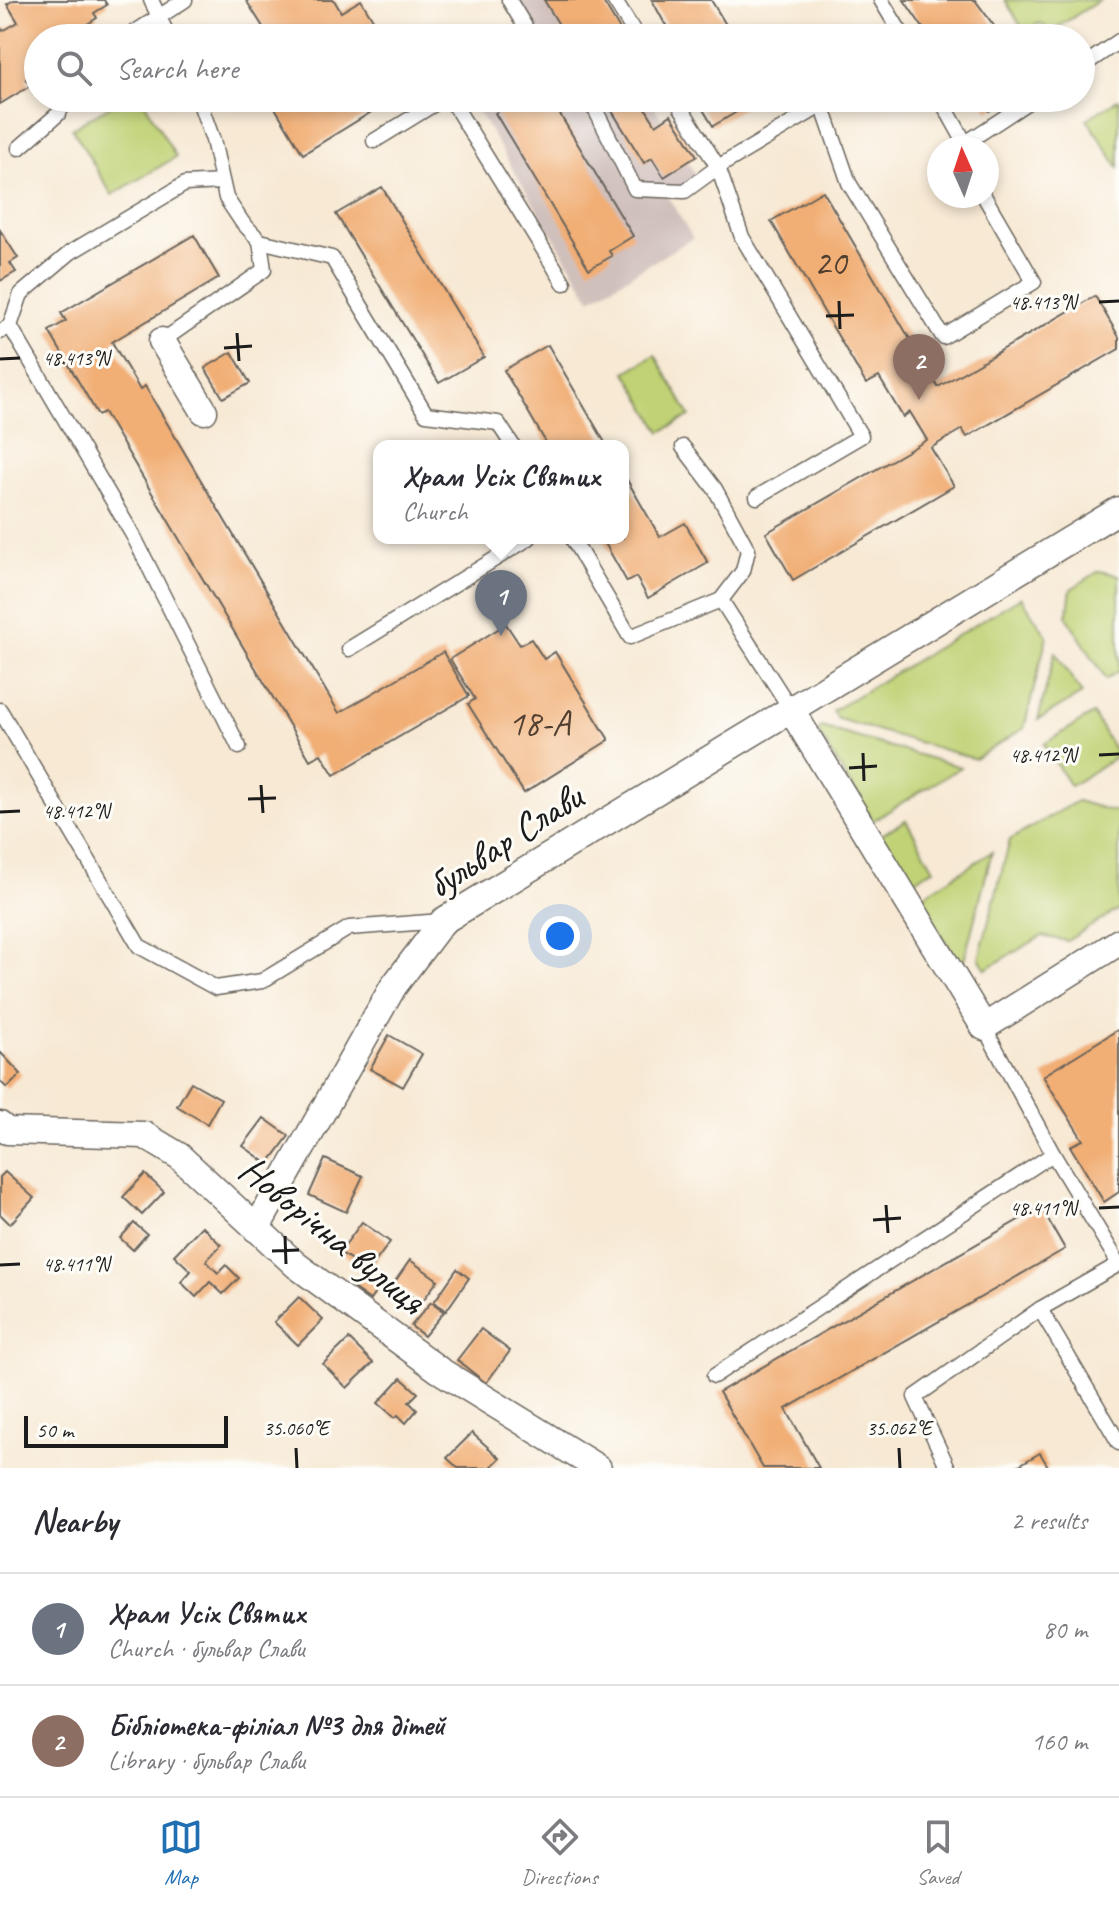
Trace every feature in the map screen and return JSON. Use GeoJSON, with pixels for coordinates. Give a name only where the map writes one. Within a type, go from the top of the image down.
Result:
{"type":"FeatureCollection","features":[{"type":"Feature","properties":{"kind":"street"},"geometry":{"type":"LineString","coordinates":[[162,341],[204,411]]}},
{"type":"Feature","properties":{"kind":"street","name":"бульвар Слави"},"geometry":{"type":"LineString","coordinates":[[256,1229],[393,987],[443,921],[1119,510]]}},
{"type":"Feature","properties":{"kind":"street"},"geometry":{"type":"LineString","coordinates":[[790,708],[984,1027],[1119,942]]}},
{"type":"Feature","properties":{"kind":"street","name":"Новорічна вулиця"},"geometry":{"type":"LineString","coordinates":[[2,1132],[144,1135],[179,1156],[296,1265],[439,1370],[598,1468]]}},
{"type":"Feature","properties":{"kind":"lane"},"geometry":{"type":"LineString","coordinates":[[151,0],[161,24]]}},
{"type":"Feature","properties":{"kind":"lane"},"geometry":{"type":"LineString","coordinates":[[146,24],[185,0]]}},
{"type":"Feature","properties":{"kind":"lane"},"geometry":{"type":"LineString","coordinates":[[509,0],[524,24]]}},
{"type":"Feature","properties":{"kind":"lane"},"geometry":{"type":"LineString","coordinates":[[614,0],[629,24]]}},
{"type":"Feature","properties":{"kind":"lane"},"geometry":{"type":"LineString","coordinates":[[881,0],[896,24]]}},
{"type":"Feature","properties":{"kind":"lane"},"geometry":{"type":"LineString","coordinates":[[1095,57],[1119,41]]}},
{"type":"Feature","properties":{"kind":"lane"},"geometry":{"type":"LineString","coordinates":[[19,148],[59,112]]}},
{"type":"Feature","properties":{"kind":"lane"},"geometry":{"type":"LineString","coordinates":[[162,341],[264,270],[260,241],[226,198],[213,140],[203,112]]}},
{"type":"Feature","properties":{"kind":"lane"},"geometry":{"type":"LineString","coordinates":[[374,141],[423,112]]}},
{"type":"Feature","properties":{"kind":"lane"},"geometry":{"type":"LineString","coordinates":[[456,112],[564,283]]}},
{"type":"Feature","properties":{"kind":"lane"},"geometry":{"type":"LineString","coordinates":[[596,112],[635,189],[685,191],[718,167],[811,112]]}},
{"type":"Feature","properties":{"kind":"lane"},"geometry":{"type":"LineString","coordinates":[[684,112],[718,167],[742,237],[861,436],[757,497]]}},
{"type":"Feature","properties":{"kind":"lane"},"geometry":{"type":"LineString","coordinates":[[831,112],[849,183],[943,337],[1034,282],[991,208]]}},
{"type":"Feature","properties":{"kind":"lane"},"geometry":{"type":"LineString","coordinates":[[948,112],[962,136]]}},
{"type":"Feature","properties":{"kind":"lane"},"geometry":{"type":"LineString","coordinates":[[980,136],[1014,112]]}},
{"type":"Feature","properties":{"kind":"lane"},"geometry":{"type":"LineString","coordinates":[[222,182],[185,184],[71,252],[21,294],[5,329],[134,537],[239,747]]}},
{"type":"Feature","properties":{"kind":"lane"},"geometry":{"type":"LineString","coordinates":[[260,241],[332,258],[426,414],[498,423],[509,440]]}},
{"type":"Feature","properties":{"kind":"lane"},"geometry":{"type":"LineString","coordinates":[[576,544],[630,637],[721,600],[743,571],[748,550],[715,489],[683,447]]}},
{"type":"Feature","properties":{"kind":"lane"},"geometry":{"type":"LineString","coordinates":[[349,649],[519,544]]}},
{"type":"Feature","properties":{"kind":"lane"},"geometry":{"type":"LineString","coordinates":[[721,600],[790,708]]}},
{"type":"Feature","properties":{"kind":"lane"},"geometry":{"type":"LineString","coordinates":[[0,710],[139,946],[216,988],[262,981],[349,928],[443,921]]}},
{"type":"Feature","properties":{"kind":"lane"},"geometry":{"type":"LineString","coordinates":[[948,1468],[915,1397],[1040,1309],[1119,1264],[1053,1154],[984,1027]]}},
{"type":"Feature","properties":{"kind":"lane"},"geometry":{"type":"LineString","coordinates":[[714,1376],[1053,1154]]}},
{"type":"Feature","properties":{"kind":"lane"},"geometry":{"type":"LineString","coordinates":[[1040,1309],[1119,1443]]}},
{"type":"Feature","properties":{"kind":"shaded area"},"geometry":{"type":"Polygon","coordinates":[[[515,0],[590,0],[605,24],[530,24],[515,0]]]}},
{"type":"Feature","properties":{"kind":"shaded area"},"geometry":{"type":"Polygon","coordinates":[[[478,112],[657,112],[698,179],[668,197],[693,238],[591,299],[478,112]]]}},
{"type":"Feature","properties":{"kind":"green space"},"geometry":{"type":"Polygon","coordinates":[[[1005,0],[1100,0],[1062,24],[1020,24],[1005,0]]]}},
{"type":"Feature","properties":{"kind":"green space"},"geometry":{"type":"Polygon","coordinates":[[[1119,99],[1119,168],[1087,119],[1119,99]]]}},
{"type":"Feature","properties":{"kind":"green space"},"geometry":{"type":"Polygon","coordinates":[[[100,112],[150,112],[176,157],[112,195],[72,128],[100,112]]]}},
{"type":"Feature","properties":{"kind":"green space"},"geometry":{"type":"Polygon","coordinates":[[[655,355],[690,416],[661,432],[626,372],[655,355]]]}},
{"type":"Feature","properties":{"kind":"green space"},"geometry":{"type":"Polygon","coordinates":[[[1099,571],[1119,575],[1119,671],[1106,679],[1067,617],[1071,589],[1099,571]]]}},
{"type":"Feature","properties":{"kind":"green space"},"geometry":{"type":"Polygon","coordinates":[[[1021,597],[1047,636],[1024,728],[975,759],[838,719],[832,711],[1021,597]]]}},
{"type":"Feature","properties":{"kind":"green space"},"geometry":{"type":"Polygon","coordinates":[[[1055,652],[1082,694],[1038,720],[1055,652]]]}},
{"type":"Feature","properties":{"kind":"green space"},"geometry":{"type":"Polygon","coordinates":[[[1093,714],[1118,756],[1070,786],[1044,744],[1093,714]]]}},
{"type":"Feature","properties":{"kind":"green space"},"geometry":{"type":"Polygon","coordinates":[[[821,727],[961,767],[872,821],[818,731],[821,727]]]}},
{"type":"Feature","properties":{"kind":"green space"},"geometry":{"type":"Polygon","coordinates":[[[1077,801],[1119,813],[1119,909],[1067,941],[1042,936],[986,969],[979,958],[1010,840],[1077,801]]]}},
{"type":"Feature","properties":{"kind":"green space"},"geometry":{"type":"Polygon","coordinates":[[[906,820],[934,869],[909,883],[881,835],[906,820]]]}},
{"type":"Feature","properties":{"kind":"green space"},"geometry":{"type":"Polygon","coordinates":[[[992,852],[962,968],[919,898],[992,852]]]}},
{"type":"Feature","properties":{"kind":"building"},"geometry":{"type":"Polygon","coordinates":[[[14,0],[104,0],[107,5],[94,13],[97,18],[87,24],[24,24],[24,90],[0,104],[0,26],[3,31],[18,22],[7,4],[14,0]]]}},
{"type":"Feature","properties":{"kind":"building"},"geometry":{"type":"Polygon","coordinates":[[[246,0],[334,0],[341,12],[361,0],[376,24],[261,24],[246,0]]]}},
{"type":"Feature","properties":{"kind":"building"},"geometry":{"type":"Polygon","coordinates":[[[544,0],[602,0],[617,24],[559,24],[544,0]]]}},
{"type":"Feature","properties":{"kind":"building"},"geometry":{"type":"Polygon","coordinates":[[[652,0],[711,0],[726,24],[665,24],[652,0]]]}},
{"type":"Feature","properties":{"kind":"building"},"geometry":{"type":"Polygon","coordinates":[[[904,0],[975,0],[993,24],[920,24],[904,0]]]}},
{"type":"Feature","properties":{"kind":"building"},"geometry":{"type":"Polygon","coordinates":[[[278,112],[371,112],[303,154],[278,112]]]}},
{"type":"Feature","properties":{"kind":"building"},"geometry":{"type":"Polygon","coordinates":[[[558,112],[633,236],[609,251],[612,256],[589,269],[495,113],[558,112]]]}},
{"type":"Feature","properties":{"kind":"building"},"geometry":{"type":"Polygon","coordinates":[[[613,112],[648,112],[656,125],[671,115],[697,156],[664,177],[652,158],[644,163],[613,112]]]}},
{"type":"Feature","properties":{"kind":"building"},"geometry":{"type":"Polygon","coordinates":[[[704,112],[736,112],[713,126],[704,112]]]}},
{"type":"Feature","properties":{"kind":"building"},"geometry":{"type":"Polygon","coordinates":[[[382,187],[484,357],[439,383],[336,214],[382,187]]]}},
{"type":"Feature","properties":{"kind":"building"},"geometry":{"type":"Polygon","coordinates":[[[823,191],[938,387],[1095,296],[1119,337],[1119,349],[967,437],[962,429],[931,448],[954,486],[793,580],[766,533],[927,440],[910,412],[903,417],[879,377],[866,384],[771,221],[823,191]]]}},
{"type":"Feature","properties":{"kind":"building"},"geometry":{"type":"Polygon","coordinates":[[[0,230],[18,258],[10,263],[16,272],[0,281],[0,230]]]}},
{"type":"Feature","properties":{"kind":"building"},"geometry":{"type":"Polygon","coordinates":[[[194,235],[219,278],[112,342],[140,390],[145,386],[339,713],[443,652],[469,696],[334,775],[321,754],[310,760],[104,412],[98,415],[49,331],[66,321],[61,313],[194,235]]]}},
{"type":"Feature","properties":{"kind":"building"},"geometry":{"type":"Polygon","coordinates":[[[548,345],[603,440],[545,440],[504,370],[548,345]]]}},
{"type":"Feature","properties":{"kind":"building"},"geometry":{"type":"Polygon","coordinates":[[[232,352],[250,383],[223,398],[205,368],[232,352]]]}},
{"type":"Feature","properties":{"kind":"building"},"geometry":{"type":"Polygon","coordinates":[[[629,483],[660,537],[685,523],[708,563],[648,598],[636,577],[627,582],[605,544],[629,544],[629,483]]]}},
{"type":"Feature","properties":{"kind":"building"},"geometry":{"type":"Polygon","coordinates":[[[506,624],[520,645],[531,639],[544,659],[555,652],[609,740],[524,793],[468,704],[475,699],[450,659],[506,624]]]}},
{"type":"Feature","properties":{"kind":"building"},"geometry":{"type":"Polygon","coordinates":[[[1119,1029],[1119,1192],[1104,1202],[1070,1146],[1083,1140],[1043,1076],[1119,1029]]]}},
{"type":"Feature","properties":{"kind":"building"},"geometry":{"type":"Polygon","coordinates":[[[389,1035],[422,1054],[403,1087],[370,1069],[389,1035]]]}},
{"type":"Feature","properties":{"kind":"building"},"geometry":{"type":"Polygon","coordinates":[[[0,1052],[21,1074],[7,1088],[0,1081],[0,1052]]]}},
{"type":"Feature","properties":{"kind":"building"},"geometry":{"type":"Polygon","coordinates":[[[191,1082],[221,1099],[207,1124],[177,1106],[191,1082]]]}},
{"type":"Feature","properties":{"kind":"building"},"geometry":{"type":"Polygon","coordinates":[[[264,1118],[289,1136],[268,1164],[243,1146],[264,1118]]]}},
{"type":"Feature","properties":{"kind":"building"},"geometry":{"type":"Polygon","coordinates":[[[325,1159],[363,1176],[346,1212],[309,1195],[325,1159]]]}},
{"type":"Feature","properties":{"kind":"building"},"geometry":{"type":"Polygon","coordinates":[[[5,1172],[34,1198],[10,1224],[0,1214],[0,1177],[5,1172]]]}},
{"type":"Feature","properties":{"kind":"building"},"geometry":{"type":"Polygon","coordinates":[[[145,1174],[164,1192],[142,1215],[123,1197],[145,1174]]]}},
{"type":"Feature","properties":{"kind":"building"},"geometry":{"type":"Polygon","coordinates":[[[1041,1207],[1065,1249],[786,1409],[819,1468],[763,1468],[719,1392],[1041,1207]]]}},
{"type":"Feature","properties":{"kind":"building"},"geometry":{"type":"Polygon","coordinates":[[[362,1222],[390,1242],[370,1269],[384,1280],[370,1300],[353,1288],[366,1270],[340,1252],[362,1222]]]}},
{"type":"Feature","properties":{"kind":"building"},"geometry":{"type":"Polygon","coordinates":[[[134,1223],[147,1234],[133,1250],[120,1238],[134,1223]]]}},
{"type":"Feature","properties":{"kind":"building"},"geometry":{"type":"Polygon","coordinates":[[[202,1226],[221,1245],[206,1261],[218,1273],[226,1265],[239,1278],[223,1294],[210,1282],[196,1297],[181,1282],[191,1271],[174,1255],[202,1226]]]}},
{"type":"Feature","properties":{"kind":"building"},"geometry":{"type":"Polygon","coordinates":[[[410,1260],[438,1280],[421,1303],[394,1283],[410,1260]]]}},
{"type":"Feature","properties":{"kind":"building"},"geometry":{"type":"Polygon","coordinates":[[[457,1269],[469,1278],[446,1311],[434,1302],[457,1269]]]}},
{"type":"Feature","properties":{"kind":"building"},"geometry":{"type":"Polygon","coordinates":[[[299,1297],[323,1320],[298,1345],[274,1322],[299,1297]]]}},
{"type":"Feature","properties":{"kind":"building"},"geometry":{"type":"Polygon","coordinates":[[[431,1302],[444,1312],[424,1336],[411,1326],[431,1302]]]}},
{"type":"Feature","properties":{"kind":"building"},"geometry":{"type":"Polygon","coordinates":[[[481,1329],[510,1351],[486,1383],[457,1360],[481,1329]]]}},
{"type":"Feature","properties":{"kind":"building"},"geometry":{"type":"Polygon","coordinates":[[[349,1339],[373,1363],[347,1388],[323,1364],[349,1339]]]}},
{"type":"Feature","properties":{"kind":"building"},"geometry":{"type":"Polygon","coordinates":[[[401,1378],[418,1393],[409,1402],[417,1410],[406,1423],[378,1403],[401,1378]]]}},
{"type":"Feature","properties":{"kind":"building"},"geometry":{"type":"Polygon","coordinates":[[[472,1433],[500,1458],[490,1468],[458,1468],[447,1458],[472,1433]]]}},
{"type":"Feature","properties":{"kind":"building"},"geometry":{"type":"Polygon","coordinates":[[[1040,1453],[1049,1468],[1014,1468],[1040,1453]]]}},
{"type":"Feature","properties":{"kind":"place","name":"Бібліотека-філіал №3 для дітей"},"geometry":{"type":"Point","coordinates":[919,400]}},
{"type":"Feature","properties":{"kind":"place","name":"Храм Усіх Святих"},"geometry":{"type":"Point","coordinates":[501,636]}}]}
